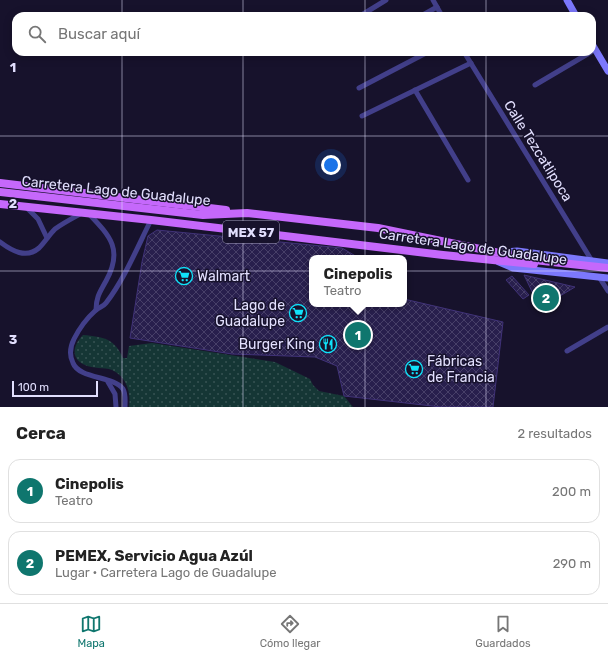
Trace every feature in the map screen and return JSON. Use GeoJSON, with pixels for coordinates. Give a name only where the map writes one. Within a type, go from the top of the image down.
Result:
{"type":"FeatureCollection","features":[{"type":"Feature","properties":{"kind":"main road"},"geometry":{"type":"LineString","coordinates":[[0,183],[246,213]]}},
{"type":"Feature","properties":{"kind":"main road","name":"Carretera Lago de Guadalupe"},"geometry":{"type":"LineString","coordinates":[[0,192],[203,216],[246,213],[378,228],[497,257]]}},
{"type":"Feature","properties":{"kind":"main road","name":"Carretera Lago de Guadalupe"},"geometry":{"type":"LineString","coordinates":[[2,204],[497,257]]}},
{"type":"Feature","properties":{"kind":"main road"},"geometry":{"type":"LineString","coordinates":[[497,257],[554,264],[608,273]]}},
{"type":"Feature","properties":{"kind":"main road"},"geometry":{"type":"LineString","coordinates":[[554,264],[608,268]]}},
{"type":"Feature","properties":{"kind":"street"},"geometry":{"type":"LineString","coordinates":[[366,12],[386,0]]}},
{"type":"Feature","properties":{"kind":"street"},"geometry":{"type":"LineString","coordinates":[[433,0],[440,12]]}},
{"type":"Feature","properties":{"kind":"street"},"geometry":{"type":"LineString","coordinates":[[567,0],[574,12]]}},
{"type":"Feature","properties":{"kind":"street"},"geometry":{"type":"LineString","coordinates":[[428,12],[437,7]]}},
{"type":"Feature","properties":{"kind":"street"},"geometry":{"type":"LineString","coordinates":[[596,53],[608,71]]}},
{"type":"Feature","properties":{"kind":"street"},"geometry":{"type":"LineString","coordinates":[[359,88],[420,56]]}},
{"type":"Feature","properties":{"kind":"street","name":"Calle Tezcatlipoca"},"geometry":{"type":"LineString","coordinates":[[467,56],[592,261]]}},
{"type":"Feature","properties":{"kind":"street"},"geometry":{"type":"LineString","coordinates":[[535,85],[582,56]]}},
{"type":"Feature","properties":{"kind":"street"},"geometry":{"type":"LineString","coordinates":[[362,116],[471,63]]}},
{"type":"Feature","properties":{"kind":"street"},"geometry":{"type":"LineString","coordinates":[[415,90],[468,180]]}},
{"type":"Feature","properties":{"kind":"street"},"geometry":{"type":"LineString","coordinates":[[25,206],[38,219],[47,238]]}},
{"type":"Feature","properties":{"kind":"street"},"geometry":{"type":"LineString","coordinates":[[0,242],[13,252],[27,254],[34,252],[56,228],[86,213],[103,229],[112,243],[115,252],[112,271],[96,300],[96,310]]}},
{"type":"Feature","properties":{"kind":"street"},"geometry":{"type":"LineString","coordinates":[[125,407],[125,398],[122,388],[116,384],[79,371],[71,358],[70,349],[81,326],[96,310],[104,305],[128,269],[151,220]]}},
{"type":"Feature","properties":{"kind":"street","name":"Carretera Lago de Guadalupe"},"geometry":{"type":"LineString","coordinates":[[497,257],[517,250],[608,263]]}},
{"type":"Feature","properties":{"kind":"street","name":"Carretera Lago de Guadalupe"},"geometry":{"type":"LineString","coordinates":[[497,257],[513,268],[608,278]]}},
{"type":"Feature","properties":{"kind":"street"},"geometry":{"type":"LineString","coordinates":[[599,277],[608,291]]}},
{"type":"Feature","properties":{"kind":"street"},"geometry":{"type":"LineString","coordinates":[[567,351],[608,327]]}},
{"type":"Feature","properties":{"kind":"street"},"geometry":{"type":"LineString","coordinates":[[108,382],[115,394],[116,407]]}},
{"type":"Feature","properties":{"kind":"green space"},"geometry":{"type":"Polygon","coordinates":[[[83,335],[103,338],[112,342],[120,351],[123,358],[127,358],[129,346],[152,343],[275,362],[310,379],[319,391],[344,396],[353,407],[129,407],[127,386],[117,373],[112,370],[85,365],[77,359],[75,355],[75,347],[83,335]]]}},
{"type":"Feature","properties":{"kind":"building","name":"Lago de Guadalupe"},"geometry":{"type":"Polygon","coordinates":[[[157,230],[342,248],[354,255],[309,255],[309,307],[407,307],[407,300],[503,322],[493,407],[441,407],[344,396],[337,366],[315,357],[232,354],[130,338],[142,262],[148,236],[157,230]]]}},
{"type":"Feature","properties":{"kind":"building"},"geometry":{"type":"Polygon","coordinates":[[[524,275],[575,287],[540,308],[524,275]]]}},
{"type":"Feature","properties":{"kind":"building"},"geometry":{"type":"Polygon","coordinates":[[[512,276],[529,295],[523,299],[506,280],[512,276]]]}},
{"type":"Feature","properties":{"kind":"place","name":"Walmart"},"geometry":{"type":"Point","coordinates":[184,276]}},
{"type":"Feature","properties":{"kind":"place","name":"PEMEX, Servicio Agua Azúl"},"geometry":{"type":"Point","coordinates":[546,298]}},
{"type":"Feature","properties":{"kind":"place","name":"Lago de Guadalupe"},"geometry":{"type":"Point","coordinates":[298,313]}},
{"type":"Feature","properties":{"kind":"place","name":"Cinepolis"},"geometry":{"type":"Point","coordinates":[358,335]}},
{"type":"Feature","properties":{"kind":"place","name":"Burger King"},"geometry":{"type":"Point","coordinates":[328,344]}},
{"type":"Feature","properties":{"kind":"place","name":"Fábricas de Francia"},"geometry":{"type":"Point","coordinates":[414,369]}}]}
